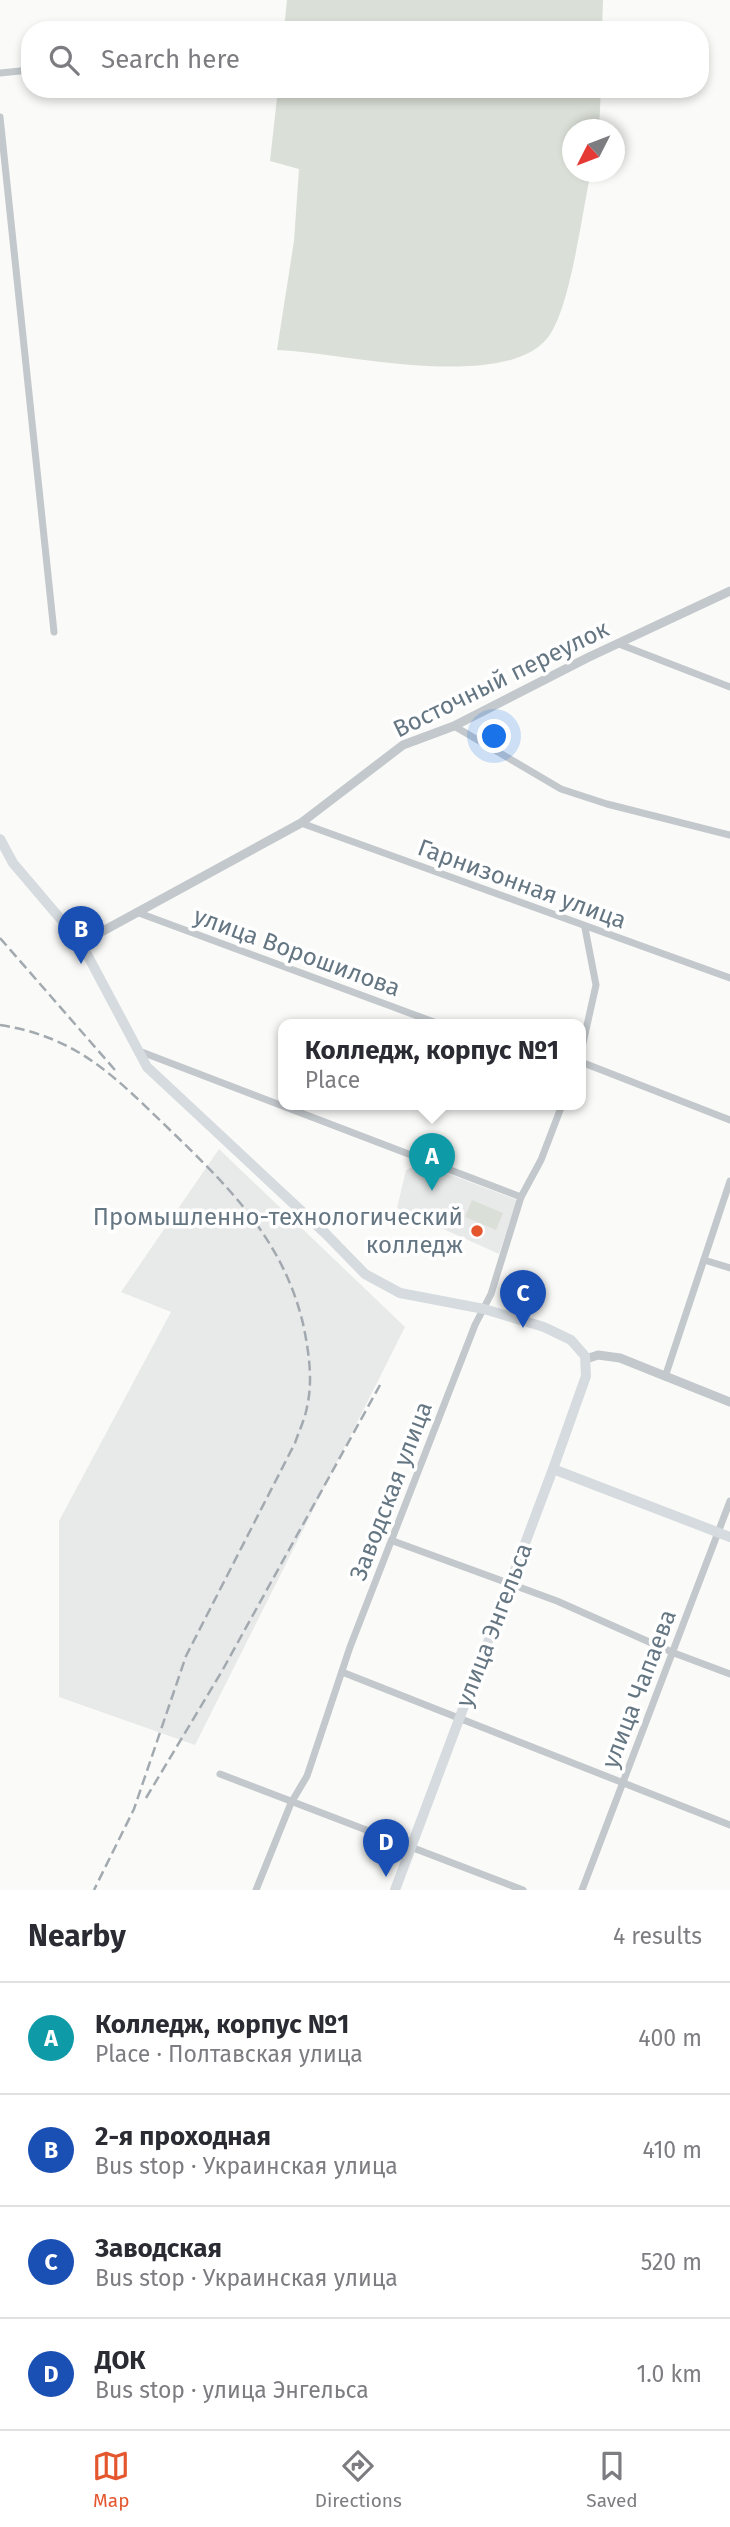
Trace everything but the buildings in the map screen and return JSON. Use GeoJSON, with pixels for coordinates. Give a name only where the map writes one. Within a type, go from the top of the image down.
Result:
{"type":"FeatureCollection","features":[{"type":"Feature","properties":{"kind":"main road"},"geometry":{"type":"LineString","coordinates":[[0,839],[13,863],[81,943],[135,1049],[160,1082],[326,1234],[369,1278],[400,1293],[484,1309],[565,1337],[575,1344],[586,1359]]}},
{"type":"Feature","properties":{"kind":"main road","name":"улица Энгельса"},"geometry":{"type":"LineString","coordinates":[[395,1890],[553,1469],[586,1376],[586,1359]]}},
{"type":"Feature","properties":{"kind":"main road"},"geometry":{"type":"LineString","coordinates":[[553,1469],[730,1537]]}},
{"type":"Feature","properties":{"kind":"street"},"geometry":{"type":"LineString","coordinates":[[0,72],[21,71]]}},
{"type":"Feature","properties":{"kind":"street"},"geometry":{"type":"LineString","coordinates":[[0,117],[54,632]]}},
{"type":"Feature","properties":{"kind":"street","name":"Восточный переулок"},"geometry":{"type":"LineString","coordinates":[[81,943],[301,823],[403,746],[433,731],[454,726],[730,591]]}},
{"type":"Feature","properties":{"kind":"street"},"geometry":{"type":"LineString","coordinates":[[619,644],[730,687]]}},
{"type":"Feature","properties":{"kind":"street"},"geometry":{"type":"LineString","coordinates":[[454,726],[561,789],[598,802],[730,835]]}},
{"type":"Feature","properties":{"kind":"street","name":"Гарнизонная улица"},"geometry":{"type":"LineString","coordinates":[[301,823],[585,928],[730,978]]}},
{"type":"Feature","properties":{"kind":"street","name":"улица Ворошилова"},"geometry":{"type":"LineString","coordinates":[[139,913],[426,1019]]}},
{"type":"Feature","properties":{"kind":"street"},"geometry":{"type":"LineString","coordinates":[[585,928],[596,985],[586,1030]]}},
{"type":"Feature","properties":{"kind":"street"},"geometry":{"type":"LineString","coordinates":[[135,1049],[278,1103]]}},
{"type":"Feature","properties":{"kind":"street"},"geometry":{"type":"LineString","coordinates":[[586,1064],[730,1120]]}},
{"type":"Feature","properties":{"kind":"street"},"geometry":{"type":"LineString","coordinates":[[295,1110],[521,1196]]}},
{"type":"Feature","properties":{"kind":"street","name":"Заводская улица"},"geometry":{"type":"LineString","coordinates":[[256,1890],[291,1803],[307,1776],[342,1671],[475,1325],[503,1261],[521,1196],[538,1166],[560,1110]]}},
{"type":"Feature","properties":{"kind":"street"},"geometry":{"type":"LineString","coordinates":[[664,1377],[730,1181]]}},
{"type":"Feature","properties":{"kind":"street"},"geometry":{"type":"LineString","coordinates":[[704,1260],[730,1268]]}},
{"type":"Feature","properties":{"kind":"street"},"geometry":{"type":"LineString","coordinates":[[586,1359],[605,1355],[634,1363],[730,1402]]}},
{"type":"Feature","properties":{"kind":"street","name":"улица Чапаева"},"geometry":{"type":"LineString","coordinates":[[582,1890],[730,1501]]}},
{"type":"Feature","properties":{"kind":"street"},"geometry":{"type":"LineString","coordinates":[[393,1541],[510,1584],[730,1674]]}},
{"type":"Feature","properties":{"kind":"street"},"geometry":{"type":"LineString","coordinates":[[342,1671],[730,1825]]}},
{"type":"Feature","properties":{"kind":"street"},"geometry":{"type":"LineString","coordinates":[[220,1774],[410,1849],[523,1890]]}},
{"type":"Feature","properties":{"kind":"shaded area"},"geometry":{"type":"Polygon","coordinates":[[[287,0],[603,0],[602,21],[285,21],[287,0]]]}},
{"type":"Feature","properties":{"kind":"shaded area"},"geometry":{"type":"Polygon","coordinates":[[[277,98],[601,98],[600,119],[562,119],[562,182],[589,182],[570,281],[557,322],[549,336],[528,353],[498,363],[421,366],[277,350],[294,241],[299,169],[270,161],[277,98]]]}},
{"type":"Feature","properties":{"kind":"shaded area"},"geometry":{"type":"Polygon","coordinates":[[[219,1149],[405,1327],[195,1745],[59,1697],[59,1521],[171,1312],[121,1292],[219,1149]]]}},
{"type":"Feature","properties":{"kind":"shaded area","name":"Промышленно-технологический колледж"},"geometry":{"type":"Polygon","coordinates":[[[420,1163],[517,1200],[499,1254],[397,1208],[406,1170],[420,1163]]]}},
{"type":"Feature","properties":{"kind":"shaded area"},"geometry":{"type":"Polygon","coordinates":[[[472,1200],[503,1213],[496,1230],[465,1217],[472,1200]]]}},
{"type":"Feature","properties":{"kind":"railway"},"geometry":{"type":"LineString","coordinates":[[0,938],[115,1070]]}},
{"type":"Feature","properties":{"kind":"railway"},"geometry":{"type":"LineString","coordinates":[[0,1025],[52,1039],[93,1062],[131,1092],[234,1195],[269,1243],[283,1269],[295,1297],[309,1358],[309,1397],[295,1443],[186,1656],[134,1809],[94,1890]]}},
{"type":"Feature","properties":{"kind":"railway"},"geometry":{"type":"LineString","coordinates":[[146,1798],[222,1671],[380,1385]]}},
{"type":"Feature","properties":{"kind":"place","name":"2-я проходная"},"geometry":{"type":"Point","coordinates":[81,964]}},
{"type":"Feature","properties":{"kind":"place","name":"Колледж, корпус №1"},"geometry":{"type":"Point","coordinates":[432,1191]}},
{"type":"Feature","properties":{"kind":"place","name":"Промышленно-технологический колледж"},"geometry":{"type":"Point","coordinates":[477,1231]}},
{"type":"Feature","properties":{"kind":"place","name":"Заводская"},"geometry":{"type":"Point","coordinates":[523,1328]}},
{"type":"Feature","properties":{"kind":"place","name":"ДОК"},"geometry":{"type":"Point","coordinates":[386,1877]}}]}
